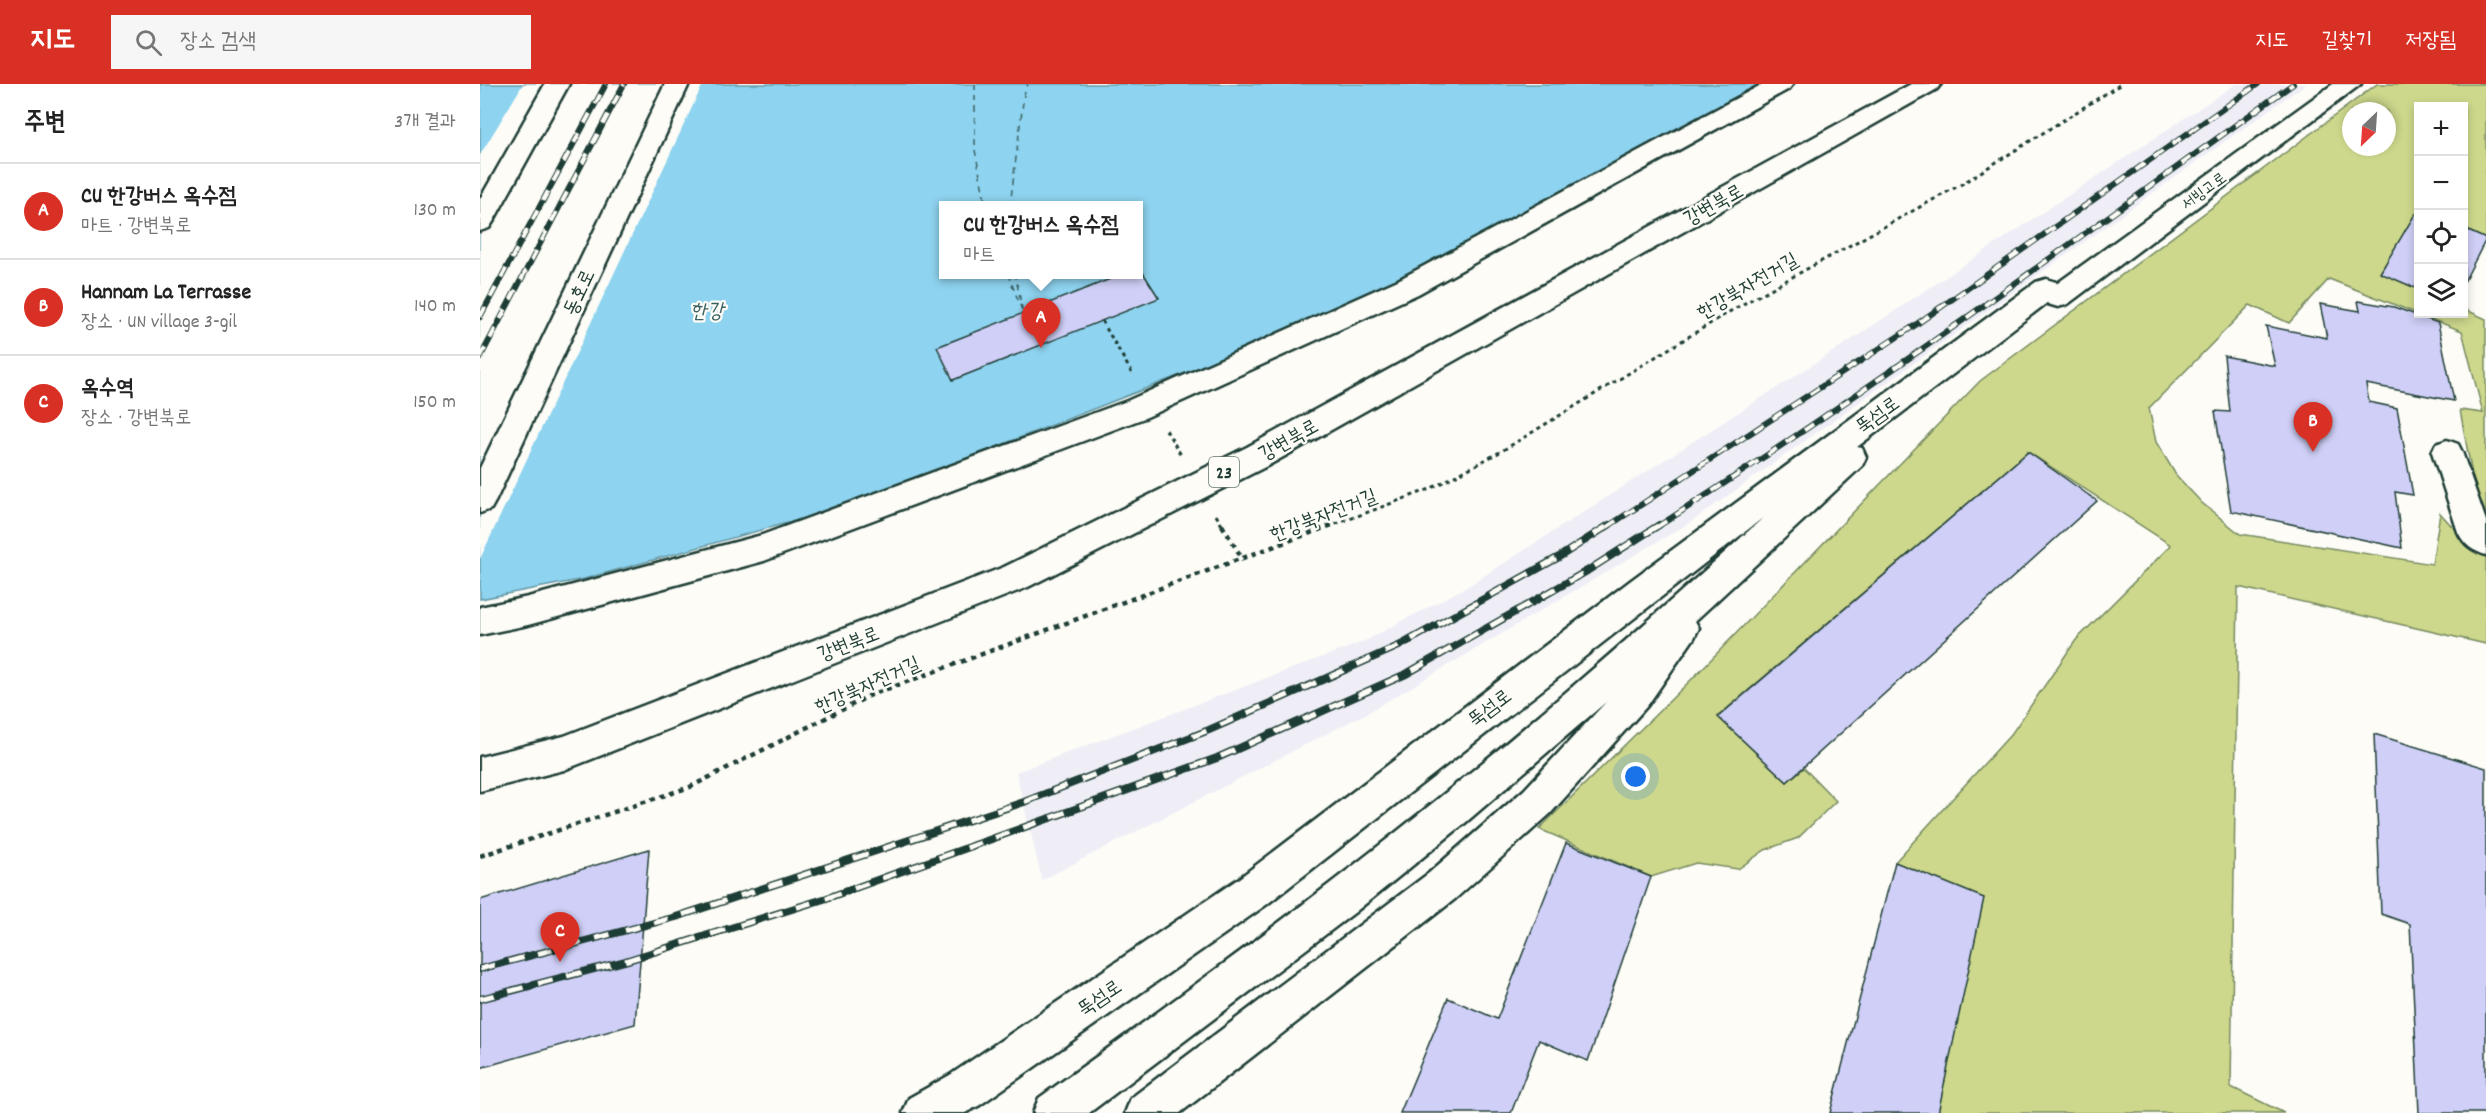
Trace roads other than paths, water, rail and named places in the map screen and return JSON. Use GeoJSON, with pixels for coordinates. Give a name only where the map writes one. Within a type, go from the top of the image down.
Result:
{"type":"FeatureCollection","features":[{"type":"Feature","properties":{"kind":"main road"},"geometry":{"type":"LineString","coordinates":[[480,222],[557,84]]}},
{"type":"Feature","properties":{"kind":"main road","name":"동호로"},"geometry":{"type":"LineString","coordinates":[[480,500],[677,84]]}},
{"type":"Feature","properties":{"kind":"main road"},"geometry":{"type":"LineString","coordinates":[[480,621],[528,611],[764,549],[1137,409],[1408,286],[1781,84]]}},
{"type":"Feature","properties":{"kind":"main road","name":"강변북로"},"geometry":{"type":"LineString","coordinates":[[480,774],[564,753],[1016,577],[1258,456],[1929,84]]}},
{"type":"Feature","properties":{"kind":"main road","name":"서빙고로"},"geometry":{"type":"LineString","coordinates":[[2052,293],[2326,84]]}},
{"type":"Feature","properties":{"kind":"main road","name":"서빙고로"},"geometry":{"type":"LineString","coordinates":[[2052,293],[2349,84]]}},
{"type":"Feature","properties":{"kind":"main road","name":"뚝섬로"},"geometry":{"type":"LineString","coordinates":[[1054,1113],[1254,967],[1507,766],[1712,586],[1882,428],[2052,293]]}},
{"type":"Feature","properties":{"kind":"main road","name":"뚝섬로"},"geometry":{"type":"LineString","coordinates":[[924,1113],[965,1090],[1252,892],[1642,591],[2052,293]]}},
{"type":"Feature","properties":{"kind":"main road"},"geometry":{"type":"LineString","coordinates":[[2447,452],[2474,532],[2486,542]]}},
{"type":"Feature","properties":{"kind":"main road"},"geometry":{"type":"LineString","coordinates":[[1146,1113],[1442,886],[1537,802],[1635,695],[1712,586]]}},
{"type":"Feature","properties":{"kind":"water","name":"한강"},"geometry":{"type":"Polygon","coordinates":[[[480,84],[1762,84],[1424,266],[1280,336],[837,509],[584,579],[480,599],[480,84]]]}},
{"type":"Feature","properties":{"kind":"railway"},"geometry":{"type":"LineString","coordinates":[[480,317],[606,84]]}},
{"type":"Feature","properties":{"kind":"railway"},"geometry":{"type":"LineString","coordinates":[[480,358],[624,84]]}},
{"type":"Feature","properties":{"kind":"railway"},"geometry":{"type":"LineString","coordinates":[[1607,527],[1914,326],[2258,84]]}},
{"type":"Feature","properties":{"kind":"railway"},"geometry":{"type":"LineString","coordinates":[[1657,527],[1899,365],[2293,84]]}},
{"type":"Feature","properties":{"kind":"railway"},"geometry":{"type":"LineString","coordinates":[[480,969],[676,917],[1024,802],[1209,730],[1401,645],[1559,557],[1609,525]]}},
{"type":"Feature","properties":{"kind":"railway"},"geometry":{"type":"LineString","coordinates":[[480,999],[625,961],[827,898],[1217,758],[1406,674],[1587,571],[1659,525]]}},
{"type":"Feature","properties":{"kind":"place","name":"CU 한강버스 옥수점"},"geometry":{"type":"Point","coordinates":[1041,348]}},
{"type":"Feature","properties":{"kind":"place","name":"Hannam La Terrasse"},"geometry":{"type":"Point","coordinates":[2313,452]}},
{"type":"Feature","properties":{"kind":"place","name":"옥수역"},"geometry":{"type":"Point","coordinates":[560,962]}}]}
